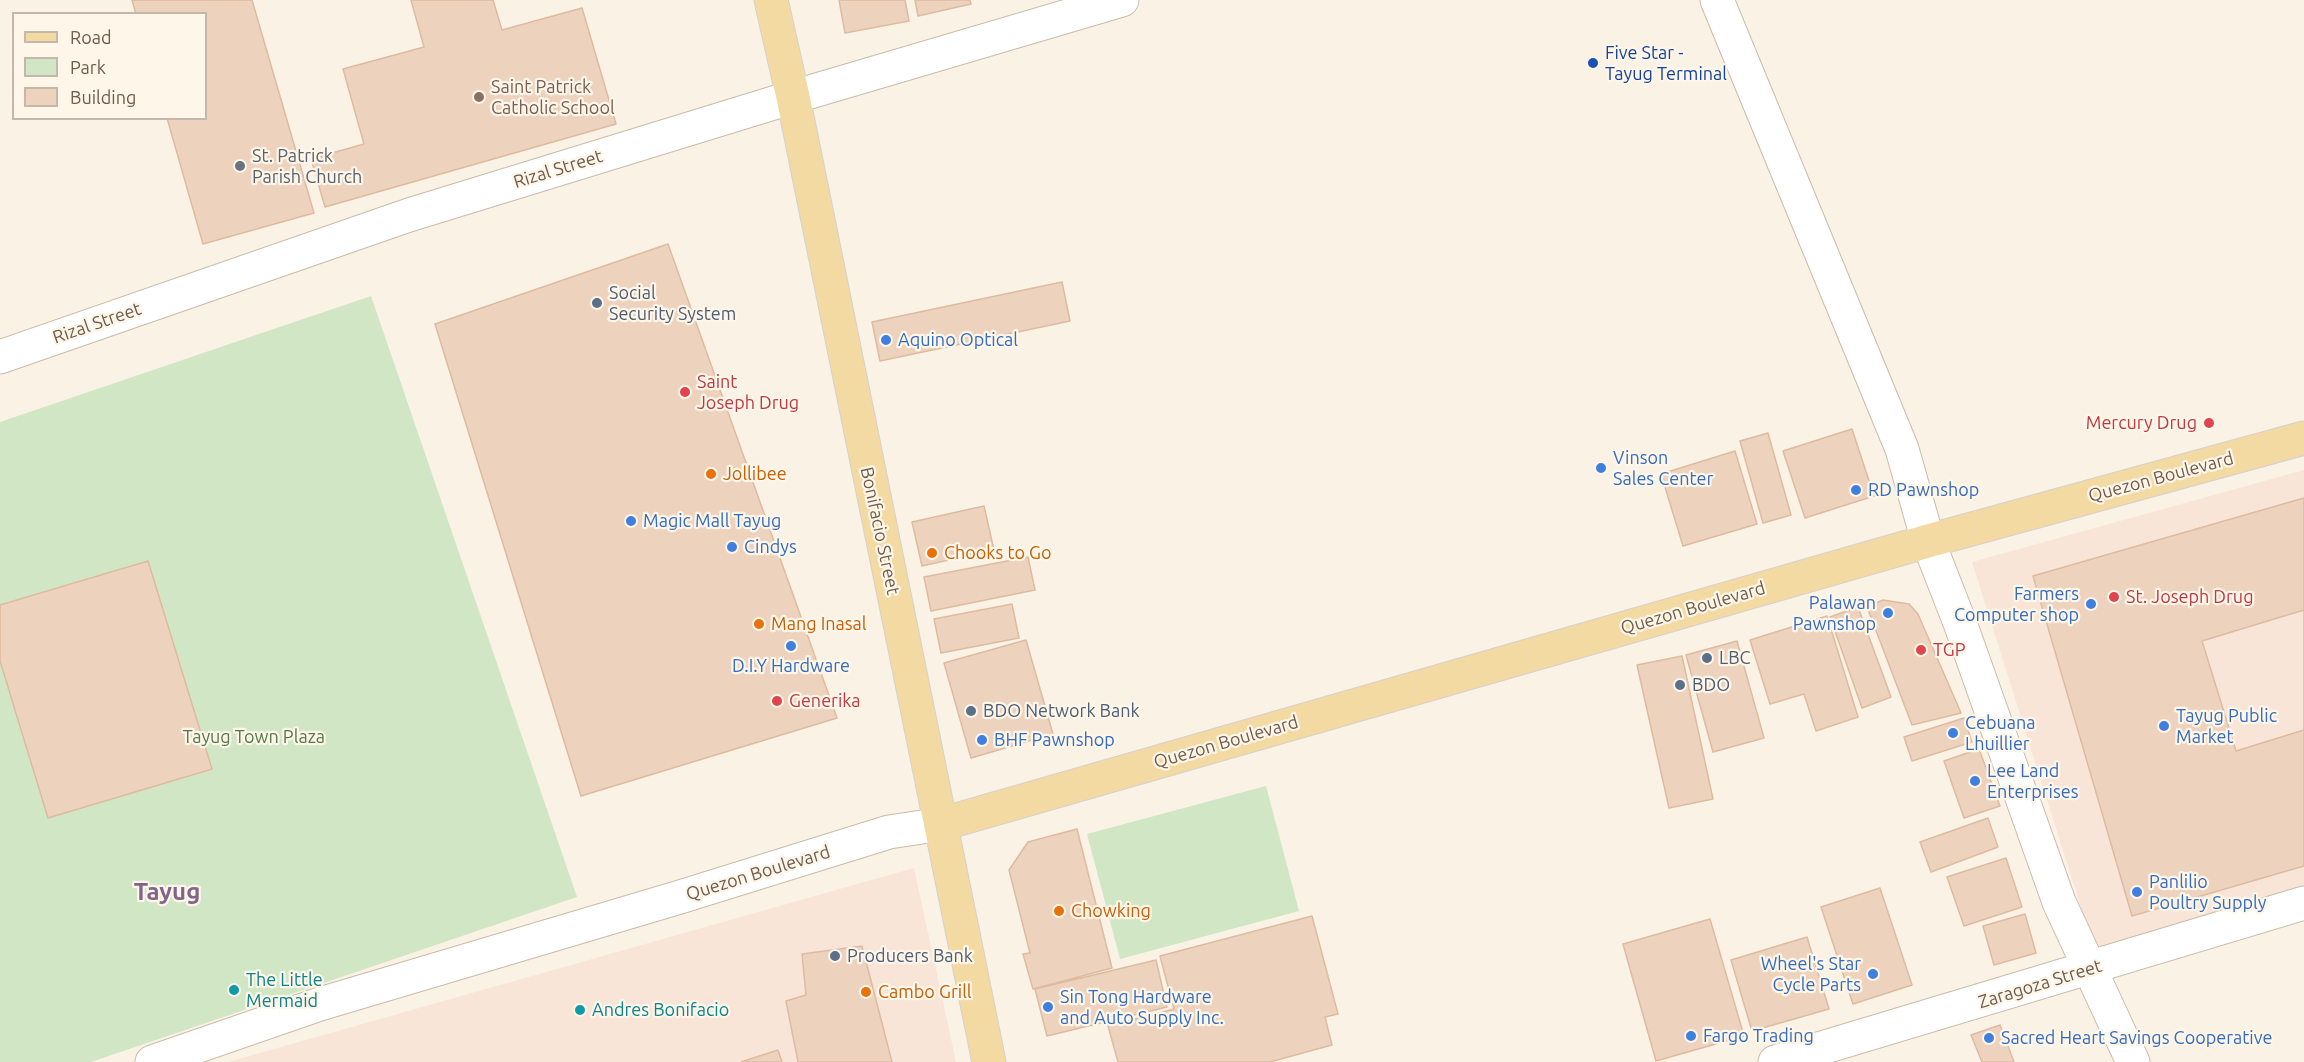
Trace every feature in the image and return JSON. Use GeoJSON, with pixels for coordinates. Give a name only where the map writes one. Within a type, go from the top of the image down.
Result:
{"type":"FeatureCollection","features":[{"type":"Feature","properties":{"kind":"main road","name":"Bonifacio Street"},"geometry":{"type":"LineString","coordinates":[[771,0],[793,97],[989,1062]]}},
{"type":"Feature","properties":{"kind":"main road","name":"Quezon Boulevard"},"geometry":{"type":"LineString","coordinates":[[942,824],[1928,541],[2304,438]]}},
{"type":"Feature","properties":{"kind":"street","name":"Rizal Street"},"geometry":{"type":"LineString","coordinates":[[0,357],[409,215],[793,97],[1122,0]]}},
{"type":"Feature","properties":{"kind":"street"},"geometry":{"type":"LineString","coordinates":[[1717,0],[1902,449],[1928,541],[1960,622],[2059,902],[2133,1062]]}},
{"type":"Feature","properties":{"kind":"street","name":"Quezon Boulevard"},"geometry":{"type":"LineString","coordinates":[[152,1062],[320,1004],[889,832],[942,824]]}},
{"type":"Feature","properties":{"kind":"street","name":"Zaragoza Street"},"geometry":{"type":"LineString","coordinates":[[1775,1062],[2304,903]]}},
{"type":"Feature","properties":{"kind":"shaded area","name":"Tayug Public Market"},"geometry":{"type":"Polygon","coordinates":[[[2304,470],[2304,890],[2096,955],[1972,562],[2304,470]]]}},
{"type":"Feature","properties":{"kind":"shaded area"},"geometry":{"type":"Polygon","coordinates":[[[914,868],[956,1062],[228,1062],[914,868]]]}},
{"type":"Feature","properties":{"kind":"green space","name":"Tayug Town Plaza"},"geometry":{"type":"Polygon","coordinates":[[[371,296],[577,897],[91,1062],[0,1062],[0,422],[371,296]]]}},
{"type":"Feature","properties":{"kind":"green space"},"geometry":{"type":"Polygon","coordinates":[[[1266,786],[1299,911],[1120,959],[1087,834],[1266,786]]]}},
{"type":"Feature","properties":{"kind":"building","name":"St. Patrick Parish Church"},"geometry":{"type":"Polygon","coordinates":[[[132,0],[252,0],[314,213],[203,244],[168,120],[207,120],[207,12],[135,12],[132,0]]]}},
{"type":"Feature","properties":{"kind":"building","name":"Saint Patrick Catholic School"},"geometry":{"type":"Polygon","coordinates":[[[411,0],[493,0],[502,30],[582,8],[616,124],[325,207],[311,159],[364,144],[343,69],[424,47],[411,0]]]}},
{"type":"Feature","properties":{"kind":"building"},"geometry":{"type":"Polygon","coordinates":[[[839,0],[905,0],[909,21],[845,33],[839,0]]]}},
{"type":"Feature","properties":{"kind":"building"},"geometry":{"type":"Polygon","coordinates":[[[915,0],[970,0],[971,4],[918,16],[915,0]]]}},
{"type":"Feature","properties":{"kind":"building","name":"Magic Mall Tayug"},"geometry":{"type":"Polygon","coordinates":[[[668,244],[837,718],[581,796],[435,324],[668,244]]]}},
{"type":"Feature","properties":{"kind":"building"},"geometry":{"type":"Polygon","coordinates":[[[1062,282],[1070,321],[880,361],[872,322],[1062,282]]]}},
{"type":"Feature","properties":{"kind":"building"},"geometry":{"type":"Polygon","coordinates":[[[1852,429],[1874,496],[1805,518],[1783,451],[1852,429]]]}},
{"type":"Feature","properties":{"kind":"building"},"geometry":{"type":"Polygon","coordinates":[[[1768,433],[1791,515],[1763,523],[1740,441],[1768,433]]]}},
{"type":"Feature","properties":{"kind":"building"},"geometry":{"type":"Polygon","coordinates":[[[1735,451],[1757,524],[1683,546],[1661,474],[1735,451]]]}},
{"type":"Feature","properties":{"kind":"building","name":"Tayug Public Market"},"geometry":{"type":"Polygon","coordinates":[[[2304,498],[2304,866],[2132,916],[2033,576],[2304,498]]]}},
{"type":"Feature","properties":{"kind":"building"},"geometry":{"type":"Polygon","coordinates":[[[984,506],[994,550],[922,566],[912,522],[984,506]]]}},
{"type":"Feature","properties":{"kind":"building"},"geometry":{"type":"Polygon","coordinates":[[[1028,557],[1035,590],[931,611],[924,577],[1028,557]]]}},
{"type":"Feature","properties":{"kind":"building"},"geometry":{"type":"Polygon","coordinates":[[[148,561],[212,769],[48,818],[0,661],[0,605],[148,561]]]}},
{"type":"Feature","properties":{"kind":"building"},"geometry":{"type":"Polygon","coordinates":[[[1883,600],[1909,604],[1918,614],[1961,713],[1912,725],[1867,607],[1883,600]]]}},
{"type":"Feature","properties":{"kind":"building"},"geometry":{"type":"Polygon","coordinates":[[[1012,604],[1019,638],[941,653],[934,619],[1012,604]]]}},
{"type":"Feature","properties":{"kind":"building"},"geometry":{"type":"Polygon","coordinates":[[[1858,607],[1891,697],[1862,708],[1830,617],[1858,607]]]}},
{"type":"Feature","properties":{"kind":"building"},"geometry":{"type":"Polygon","coordinates":[[[2304,610],[2304,730],[2236,751],[2202,641],[2304,610]]]}},
{"type":"Feature","properties":{"kind":"building"},"geometry":{"type":"Polygon","coordinates":[[[1827,616],[1858,717],[1816,731],[1804,694],[1770,704],[1750,640],[1827,616]]]}},
{"type":"Feature","properties":{"kind":"building"},"geometry":{"type":"Polygon","coordinates":[[[1026,640],[1053,734],[971,758],[944,663],[1026,640]]]}},
{"type":"Feature","properties":{"kind":"building"},"geometry":{"type":"Polygon","coordinates":[[[1737,641],[1764,738],[1713,752],[1686,655],[1737,641]]]}},
{"type":"Feature","properties":{"kind":"building"},"geometry":{"type":"Polygon","coordinates":[[[1682,656],[1713,799],[1669,808],[1637,665],[1682,656]]]}},
{"type":"Feature","properties":{"kind":"building"},"geometry":{"type":"Polygon","coordinates":[[[1964,718],[1972,742],[1912,761],[1904,737],[1964,718]]]}},
{"type":"Feature","properties":{"kind":"building"},"geometry":{"type":"Polygon","coordinates":[[[1979,749],[2000,806],[1964,818],[1944,761],[1979,749]]]}},
{"type":"Feature","properties":{"kind":"building"},"geometry":{"type":"Polygon","coordinates":[[[1988,818],[1998,847],[1931,872],[1920,842],[1988,818]]]}},
{"type":"Feature","properties":{"kind":"building","name":"Chowking"},"geometry":{"type":"Polygon","coordinates":[[[1077,829],[1112,968],[1033,989],[1023,954],[1030,953],[1009,870],[1028,842],[1077,829]]]}},
{"type":"Feature","properties":{"kind":"building"},"geometry":{"type":"Polygon","coordinates":[[[2006,858],[2022,907],[1964,926],[1947,877],[2006,858]]]}},
{"type":"Feature","properties":{"kind":"building"},"geometry":{"type":"Polygon","coordinates":[[[1880,888],[1912,985],[1853,1004],[1821,907],[1880,888]]]}},
{"type":"Feature","properties":{"kind":"building"},"geometry":{"type":"Polygon","coordinates":[[[2025,914],[2036,953],[1994,965],[1983,926],[2025,914]]]}},
{"type":"Feature","properties":{"kind":"building"},"geometry":{"type":"Polygon","coordinates":[[[1312,916],[1338,1014],[1325,1017],[1332,1045],[1270,1062],[1118,1062],[1108,1026],[1174,1009],[1160,956],[1312,916]]]}},
{"type":"Feature","properties":{"kind":"building"},"geometry":{"type":"Polygon","coordinates":[[[1710,919],[1744,1036],[1656,1061],[1623,944],[1710,919]]]}},
{"type":"Feature","properties":{"kind":"building"},"geometry":{"type":"Polygon","coordinates":[[[1807,937],[1829,1009],[1752,1031],[1731,960],[1807,937]]]}},
{"type":"Feature","properties":{"kind":"building"},"geometry":{"type":"Polygon","coordinates":[[[862,946],[892,1062],[798,1062],[786,1001],[806,995],[802,954],[862,946]]]}},
{"type":"Feature","properties":{"kind":"building"},"geometry":{"type":"Polygon","coordinates":[[[1156,960],[1167,1007],[1047,1036],[1035,989],[1156,960]]]}},
{"type":"Feature","properties":{"kind":"building"},"geometry":{"type":"Polygon","coordinates":[[[2000,1025],[2014,1062],[1982,1062],[1971,1035],[2000,1025]]]}},
{"type":"Feature","properties":{"kind":"building"},"geometry":{"type":"Polygon","coordinates":[[[778,1050],[782,1062],[741,1062],[778,1050]]]}},
{"type":"Feature","properties":{"kind":"place","name":"Five Star - Tayug Terminal"},"geometry":{"type":"Point","coordinates":[1593,63]}},
{"type":"Feature","properties":{"kind":"place","name":"Saint Patrick Catholic School"},"geometry":{"type":"Point","coordinates":[479,97]}},
{"type":"Feature","properties":{"kind":"place","name":"St. Patrick Parish Church"},"geometry":{"type":"Point","coordinates":[240,166]}},
{"type":"Feature","properties":{"kind":"place","name":"Social Security System"},"geometry":{"type":"Point","coordinates":[597,303]}},
{"type":"Feature","properties":{"kind":"place","name":"Aquino Optical"},"geometry":{"type":"Point","coordinates":[886,340]}},
{"type":"Feature","properties":{"kind":"place","name":"Saint Joseph Drug"},"geometry":{"type":"Point","coordinates":[685,392]}},
{"type":"Feature","properties":{"kind":"place","name":"Mercury Drug"},"geometry":{"type":"Point","coordinates":[2209,423]}},
{"type":"Feature","properties":{"kind":"place","name":"Vinson Sales Center"},"geometry":{"type":"Point","coordinates":[1601,468]}},
{"type":"Feature","properties":{"kind":"place","name":"Jollibee"},"geometry":{"type":"Point","coordinates":[711,474]}},
{"type":"Feature","properties":{"kind":"place","name":"RD Pawnshop"},"geometry":{"type":"Point","coordinates":[1856,490]}},
{"type":"Feature","properties":{"kind":"place","name":"Magic Mall Tayug"},"geometry":{"type":"Point","coordinates":[631,521]}},
{"type":"Feature","properties":{"kind":"place","name":"Cindys"},"geometry":{"type":"Point","coordinates":[732,547]}},
{"type":"Feature","properties":{"kind":"place","name":"Chooks to Go"},"geometry":{"type":"Point","coordinates":[932,553]}},
{"type":"Feature","properties":{"kind":"place","name":"St. Joseph Drug"},"geometry":{"type":"Point","coordinates":[2114,597]}},
{"type":"Feature","properties":{"kind":"place","name":"Farmers Computer shop"},"geometry":{"type":"Point","coordinates":[2091,604]}},
{"type":"Feature","properties":{"kind":"place","name":"Palawan Pawnshop"},"geometry":{"type":"Point","coordinates":[1888,613]}},
{"type":"Feature","properties":{"kind":"place","name":"Mang Inasal"},"geometry":{"type":"Point","coordinates":[759,624]}},
{"type":"Feature","properties":{"kind":"place","name":"D.I.Y Hardware"},"geometry":{"type":"Point","coordinates":[791,646]}},
{"type":"Feature","properties":{"kind":"place","name":"TGP"},"geometry":{"type":"Point","coordinates":[1921,650]}},
{"type":"Feature","properties":{"kind":"place","name":"LBC"},"geometry":{"type":"Point","coordinates":[1707,658]}},
{"type":"Feature","properties":{"kind":"place","name":"BDO"},"geometry":{"type":"Point","coordinates":[1680,685]}},
{"type":"Feature","properties":{"kind":"place","name":"Generika"},"geometry":{"type":"Point","coordinates":[777,701]}},
{"type":"Feature","properties":{"kind":"place","name":"BDO Network Bank"},"geometry":{"type":"Point","coordinates":[971,711]}},
{"type":"Feature","properties":{"kind":"place","name":"Tayug Public Market"},"geometry":{"type":"Point","coordinates":[2164,726]}},
{"type":"Feature","properties":{"kind":"place","name":"Cebuana Lhuillier"},"geometry":{"type":"Point","coordinates":[1953,733]}},
{"type":"Feature","properties":{"kind":"place","name":"BHF Pawnshop"},"geometry":{"type":"Point","coordinates":[982,740]}},
{"type":"Feature","properties":{"kind":"place","name":"Lee Land Enterprises"},"geometry":{"type":"Point","coordinates":[1975,781]}},
{"type":"Feature","properties":{"kind":"place","name":"Panlilio Poultry Supply"},"geometry":{"type":"Point","coordinates":[2137,892]}},
{"type":"Feature","properties":{"kind":"place","name":"Chowking"},"geometry":{"type":"Point","coordinates":[1059,911]}},
{"type":"Feature","properties":{"kind":"place","name":"Producers Bank"},"geometry":{"type":"Point","coordinates":[835,956]}},
{"type":"Feature","properties":{"kind":"place","name":"Wheel's Star Cycle Parts"},"geometry":{"type":"Point","coordinates":[1873,974]}},
{"type":"Feature","properties":{"kind":"place","name":"The Little Mermaid"},"geometry":{"type":"Point","coordinates":[234,990]}},
{"type":"Feature","properties":{"kind":"place","name":"Cambo Grill"},"geometry":{"type":"Point","coordinates":[866,992]}},
{"type":"Feature","properties":{"kind":"place","name":"Sin Tong Hardware and Auto Supply Inc."},"geometry":{"type":"Point","coordinates":[1048,1007]}},
{"type":"Feature","properties":{"kind":"place","name":"Andres Bonifacio"},"geometry":{"type":"Point","coordinates":[580,1010]}},
{"type":"Feature","properties":{"kind":"place","name":"Fargo Trading"},"geometry":{"type":"Point","coordinates":[1691,1036]}},
{"type":"Feature","properties":{"kind":"place","name":"Sacred Heart Savings Cooperative"},"geometry":{"type":"Point","coordinates":[1989,1038]}},
{"type":"Feature","properties":{"kind":"district","name":"Tayug"},"geometry":{"type":"Point","coordinates":[167,892]}}]}
